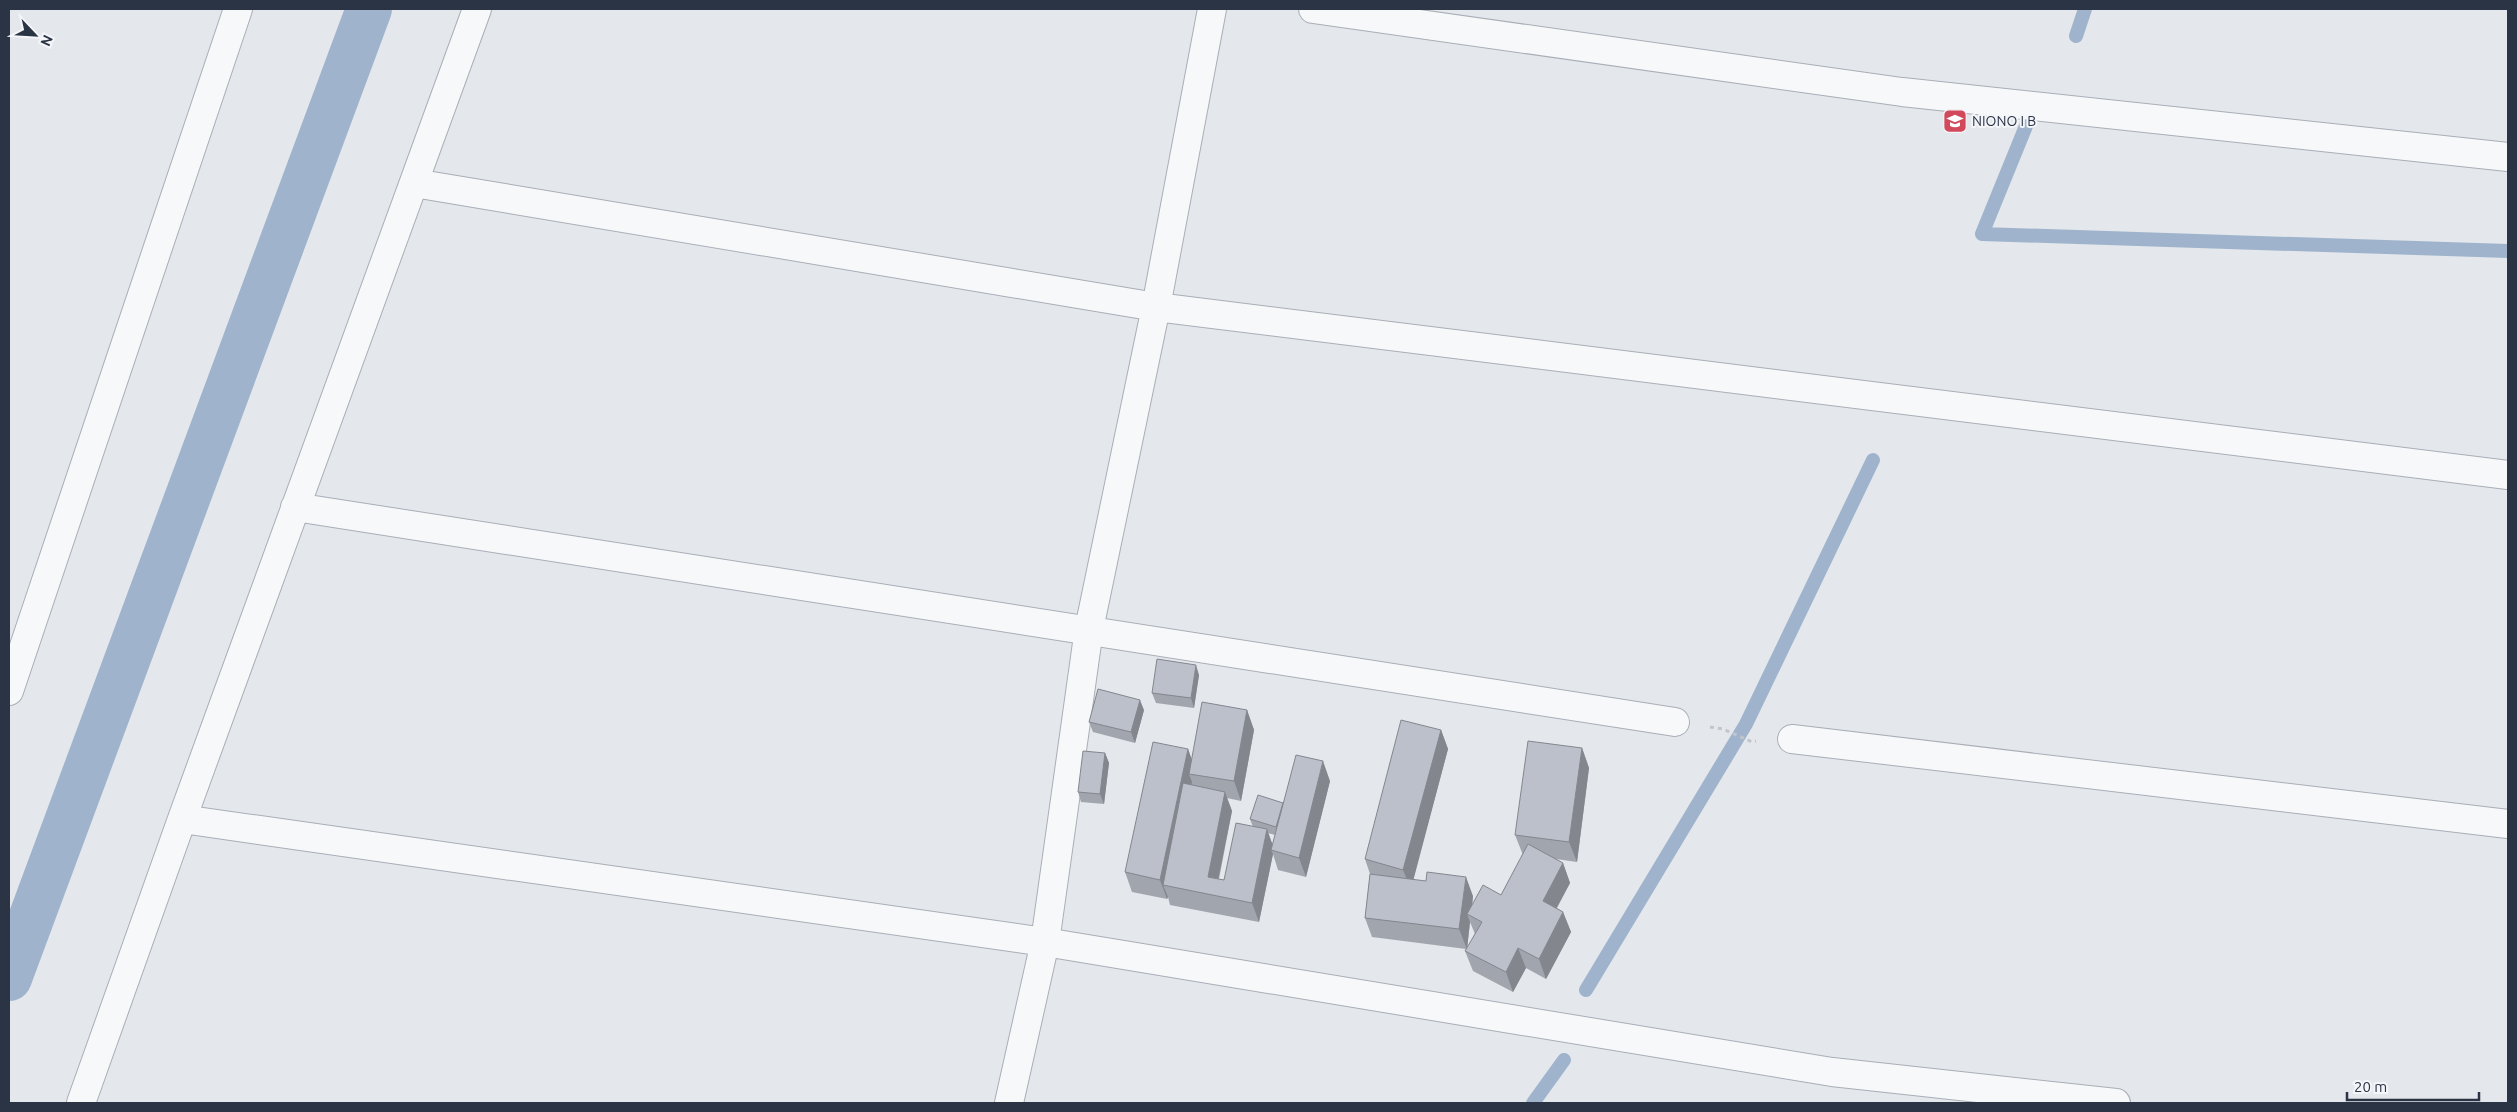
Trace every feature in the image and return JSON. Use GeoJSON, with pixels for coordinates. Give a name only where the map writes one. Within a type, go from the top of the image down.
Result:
{"type":"FeatureCollection","features":[{"type":"Feature","properties":{"kind":"street"},"geometry":{"type":"LineString","coordinates":[[9,691],[238,9]]}},
{"type":"Feature","properties":{"kind":"street"},"geometry":{"type":"LineString","coordinates":[[81,1103],[476,9]]}},
{"type":"Feature","properties":{"kind":"street"},"geometry":{"type":"LineString","coordinates":[[1008,1103],[1045,942],[1089,629],[1156,308],[1212,9]]}},
{"type":"Feature","properties":{"kind":"street"},"geometry":{"type":"LineString","coordinates":[[1313,9],[1902,92],[2508,157]]}},
{"type":"Feature","properties":{"kind":"street"},"geometry":{"type":"LineString","coordinates":[[414,183],[1156,308],[2508,475]]}},
{"type":"Feature","properties":{"kind":"street"},"geometry":{"type":"LineString","coordinates":[[295,507],[1089,629],[1675,722]]}},
{"type":"Feature","properties":{"kind":"street"},"geometry":{"type":"LineString","coordinates":[[1792,739],[2508,824]]}},
{"type":"Feature","properties":{"kind":"street"},"geometry":{"type":"LineString","coordinates":[[182,819],[1045,942],[1832,1072],[2116,1103]]}},
{"type":"Feature","properties":{"kind":"path"},"geometry":{"type":"LineString","coordinates":[[1722,729],[1752,742]]}},
{"type":"Feature","properties":{"kind":"building"},"geometry":{"type":"Polygon","coordinates":[[[1157,659],[1196,665],[1191,698],[1152,693],[1157,659]]]}},
{"type":"Feature","properties":{"kind":"building"},"geometry":{"type":"Polygon","coordinates":[[[1098,689],[1140,700],[1131,732],[1089,722],[1098,689]]]}},
{"type":"Feature","properties":{"kind":"building"},"geometry":{"type":"Polygon","coordinates":[[[1202,702],[1247,710],[1234,781],[1189,774],[1202,702]]]}},
{"type":"Feature","properties":{"kind":"building"},"geometry":{"type":"Polygon","coordinates":[[[1401,720],[1441,730],[1403,870],[1365,859],[1401,720]]]}},
{"type":"Feature","properties":{"kind":"building"},"geometry":{"type":"Polygon","coordinates":[[[1528,741],[1582,748],[1569,842],[1515,835],[1528,741]]]}},
{"type":"Feature","properties":{"kind":"building"},"geometry":{"type":"Polygon","coordinates":[[[1153,742],[1188,749],[1160,880],[1125,872],[1153,742]]]}},
{"type":"Feature","properties":{"kind":"building"},"geometry":{"type":"Polygon","coordinates":[[[1083,751],[1105,753],[1100,794],[1078,792],[1083,751]]]}},
{"type":"Feature","properties":{"kind":"building"},"geometry":{"type":"Polygon","coordinates":[[[1296,755],[1323,761],[1299,858],[1271,850],[1296,755]]]}},
{"type":"Feature","properties":{"kind":"building"},"geometry":{"type":"Polygon","coordinates":[[[1183,783],[1225,792],[1208,877],[1224,880],[1236,823],[1267,829],[1252,903],[1163,885],[1183,783]]]}},
{"type":"Feature","properties":{"kind":"building"},"geometry":{"type":"Polygon","coordinates":[[[1258,795],[1283,803],[1276,827],[1250,819],[1258,795]]]}},
{"type":"Feature","properties":{"kind":"building"},"geometry":{"type":"Polygon","coordinates":[[[1528,844],[1563,863],[1543,901],[1563,912],[1539,959],[1518,948],[1506,972],[1465,951],[1482,922],[1467,914],[1483,885],[1501,895],[1528,844]]]}},
{"type":"Feature","properties":{"kind":"building"},"geometry":{"type":"Polygon","coordinates":[[[1427,872],[1466,877],[1459,929],[1365,918],[1370,874],[1426,881],[1427,872]]]}},
{"type":"Feature","properties":{"kind":"waterway"},"geometry":{"type":"LineString","coordinates":[[9,978],[369,9]]}},
{"type":"Feature","properties":{"kind":"waterway"},"geometry":{"type":"LineString","coordinates":[[2076,36],[2085,9]]}},
{"type":"Feature","properties":{"kind":"waterway"},"geometry":{"type":"LineString","coordinates":[[2026,126],[1982,234],[2508,251]]}},
{"type":"Feature","properties":{"kind":"waterway"},"geometry":{"type":"LineString","coordinates":[[1586,990],[1746,724],[1873,460]]}},
{"type":"Feature","properties":{"kind":"waterway"},"geometry":{"type":"LineString","coordinates":[[1533,1103],[1564,1060]]}},
{"type":"Feature","properties":{"kind":"place","name":"NIONO I B"},"geometry":{"type":"Point","coordinates":[1955,121]}}]}
